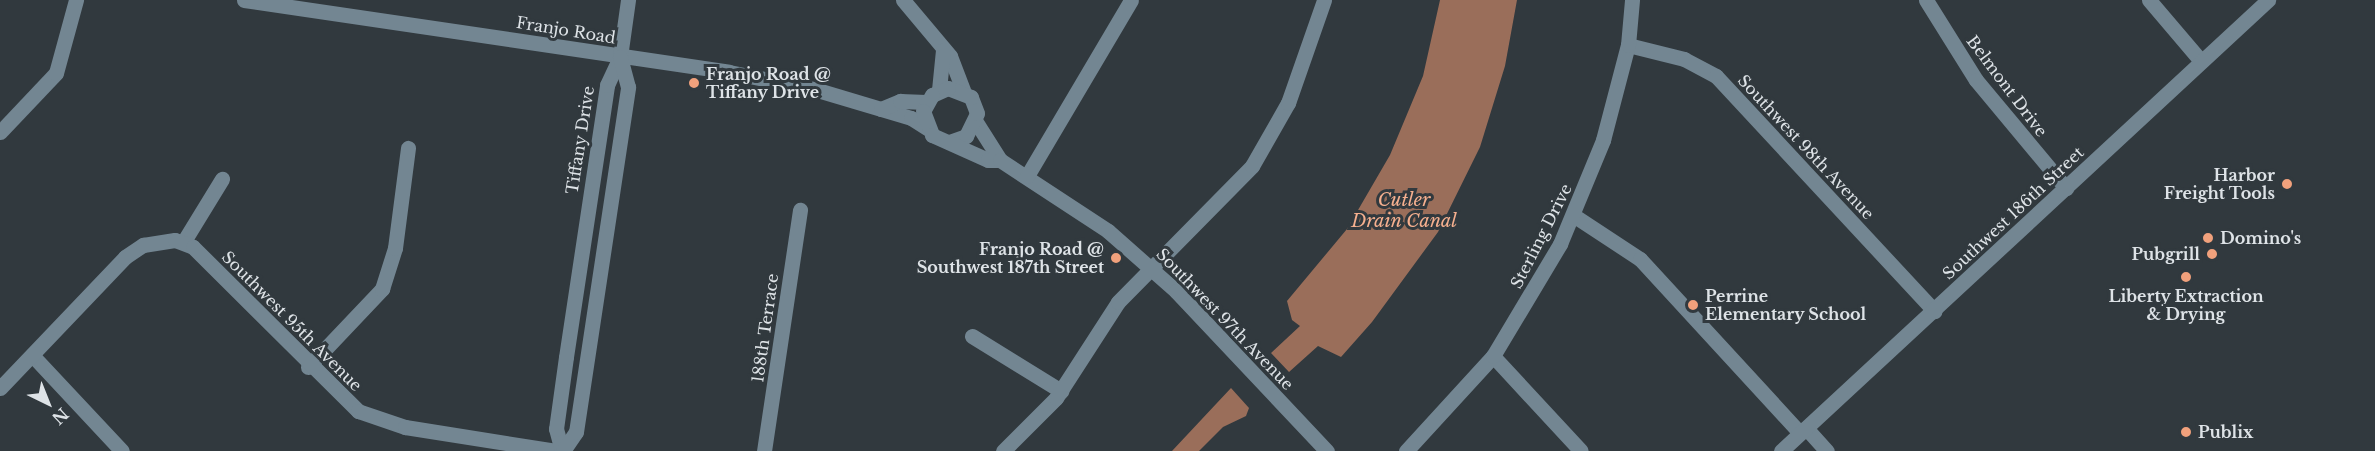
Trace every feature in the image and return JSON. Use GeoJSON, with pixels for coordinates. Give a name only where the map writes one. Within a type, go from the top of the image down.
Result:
{"type":"FeatureCollection","features":[{"type":"Feature","properties":{"kind":"street"},"geometry":{"type":"LineString","coordinates":[[0,132],[56,73],[76,0]]}},
{"type":"Feature","properties":{"kind":"street","name":"Franjo Road"},"geometry":{"type":"LineString","coordinates":[[244,0],[778,81],[881,109],[927,128]]}},
{"type":"Feature","properties":{"kind":"street"},"geometry":{"type":"LineString","coordinates":[[350,16],[352,0]]}},
{"type":"Feature","properties":{"kind":"street"},"geometry":{"type":"LineString","coordinates":[[620,57],[628,0]]}},
{"type":"Feature","properties":{"kind":"street"},"geometry":{"type":"LineString","coordinates":[[903,0],[943,50],[964,92],[975,105],[976,122],[966,136],[949,142],[927,128],[926,102]]}},
{"type":"Feature","properties":{"kind":"street"},"geometry":{"type":"LineString","coordinates":[[1027,176],[1131,0]]}},
{"type":"Feature","properties":{"kind":"street"},"geometry":{"type":"LineString","coordinates":[[1003,451],[1061,392],[1107,316],[1252,166],[1291,95],[1324,0]]}},
{"type":"Feature","properties":{"kind":"street","name":"Sterling Drive"},"geometry":{"type":"LineString","coordinates":[[1406,451],[1493,356],[1573,215],[1603,140],[1628,45],[1632,0]]}},
{"type":"Feature","properties":{"kind":"street","name":"Belmont Drive"},"geometry":{"type":"LineString","coordinates":[[1926,0],[1976,80],[2066,188]]}},
{"type":"Feature","properties":{"kind":"street"},"geometry":{"type":"LineString","coordinates":[[2149,0],[2201,60]]}},
{"type":"Feature","properties":{"kind":"street","name":"Southwest 186th Street"},"geometry":{"type":"LineString","coordinates":[[1781,451],[2268,0]]}},
{"type":"Feature","properties":{"kind":"street","name":"Southwest 98th Avenue"},"geometry":{"type":"LineString","coordinates":[[1628,45],[1684,59],[1716,76],[1934,311]]}},
{"type":"Feature","properties":{"kind":"street"},"geometry":{"type":"LineString","coordinates":[[881,109],[900,101],[926,102],[939,90],[943,50]]}},
{"type":"Feature","properties":{"kind":"street","name":"Tiffany Drive"},"geometry":{"type":"LineString","coordinates":[[563,451],[556,429],[566,357],[606,85],[620,57]]}},
{"type":"Feature","properties":{"kind":"street","name":"Tiffany Drive"},"geometry":{"type":"LineString","coordinates":[[563,451],[576,432],[628,87],[620,57]]}},
{"type":"Feature","properties":{"kind":"street"},"geometry":{"type":"LineString","coordinates":[[939,90],[964,92]]}},
{"type":"Feature","properties":{"kind":"street","name":"Southwest 97th Avenue"},"geometry":{"type":"LineString","coordinates":[[976,122],[1000,160]]}},
{"type":"Feature","properties":{"kind":"street","name":"Southwest 97th Avenue"},"geometry":{"type":"LineString","coordinates":[[949,142],[1000,160],[1027,176],[1153,269],[1327,451]]}},
{"type":"Feature","properties":{"kind":"street"},"geometry":{"type":"LineString","coordinates":[[308,367],[382,289],[395,248],[408,148]]}},
{"type":"Feature","properties":{"kind":"street"},"geometry":{"type":"LineString","coordinates":[[0,388],[134,250],[153,241],[184,241],[222,179]]}},
{"type":"Feature","properties":{"kind":"street","name":"188th Terrace"},"geometry":{"type":"LineString","coordinates":[[764,451],[800,210]]}},
{"type":"Feature","properties":{"kind":"street"},"geometry":{"type":"LineString","coordinates":[[1573,215],[1640,259],[1803,430],[1827,451]]}},
{"type":"Feature","properties":{"kind":"street","name":"Southwest 95th Avenue"},"geometry":{"type":"LineString","coordinates":[[184,241],[346,403],[379,420],[556,451]]}},
{"type":"Feature","properties":{"kind":"street"},"geometry":{"type":"LineString","coordinates":[[972,336],[1061,392]]}},
{"type":"Feature","properties":{"kind":"street"},"geometry":{"type":"LineString","coordinates":[[33,356],[122,451]]}},
{"type":"Feature","properties":{"kind":"street"},"geometry":{"type":"LineString","coordinates":[[1493,356],[1581,451]]}},
{"type":"Feature","properties":{"kind":"water","name":"Cutler Drain Canal"},"geometry":{"type":"Polygon","coordinates":[[[1440,0],[1517,0],[1505,66],[1480,147],[1438,232],[1372,322],[1341,357],[1318,346],[1289,372],[1271,353],[1300,326],[1292,320],[1287,301],[1347,229],[1390,155],[1423,76],[1440,0]]]}},
{"type":"Feature","properties":{"kind":"water"},"geometry":{"type":"Polygon","coordinates":[[[1231,388],[1249,408],[1246,416],[1223,427],[1199,451],[1172,451],[1231,388]]]}},
{"type":"Feature","properties":{"kind":"place","name":"Franjo Road @ Tiffany Drive"},"geometry":{"type":"Point","coordinates":[694,83]}},
{"type":"Feature","properties":{"kind":"place","name":"Harbor Freight Tools"},"geometry":{"type":"Point","coordinates":[2287,184]}},
{"type":"Feature","properties":{"kind":"place","name":"Domino's"},"geometry":{"type":"Point","coordinates":[2208,238]}},
{"type":"Feature","properties":{"kind":"place","name":"Pubgrill"},"geometry":{"type":"Point","coordinates":[2212,254]}},
{"type":"Feature","properties":{"kind":"place","name":"Franjo Road @ Southwest 187th Street"},"geometry":{"type":"Point","coordinates":[1116,258]}},
{"type":"Feature","properties":{"kind":"place","name":"Liberty Extraction & Drying"},"geometry":{"type":"Point","coordinates":[2186,277]}},
{"type":"Feature","properties":{"kind":"place","name":"Perrine Elementary School"},"geometry":{"type":"Point","coordinates":[1693,305]}},
{"type":"Feature","properties":{"kind":"place","name":"Publix"},"geometry":{"type":"Point","coordinates":[2186,432]}}]}
